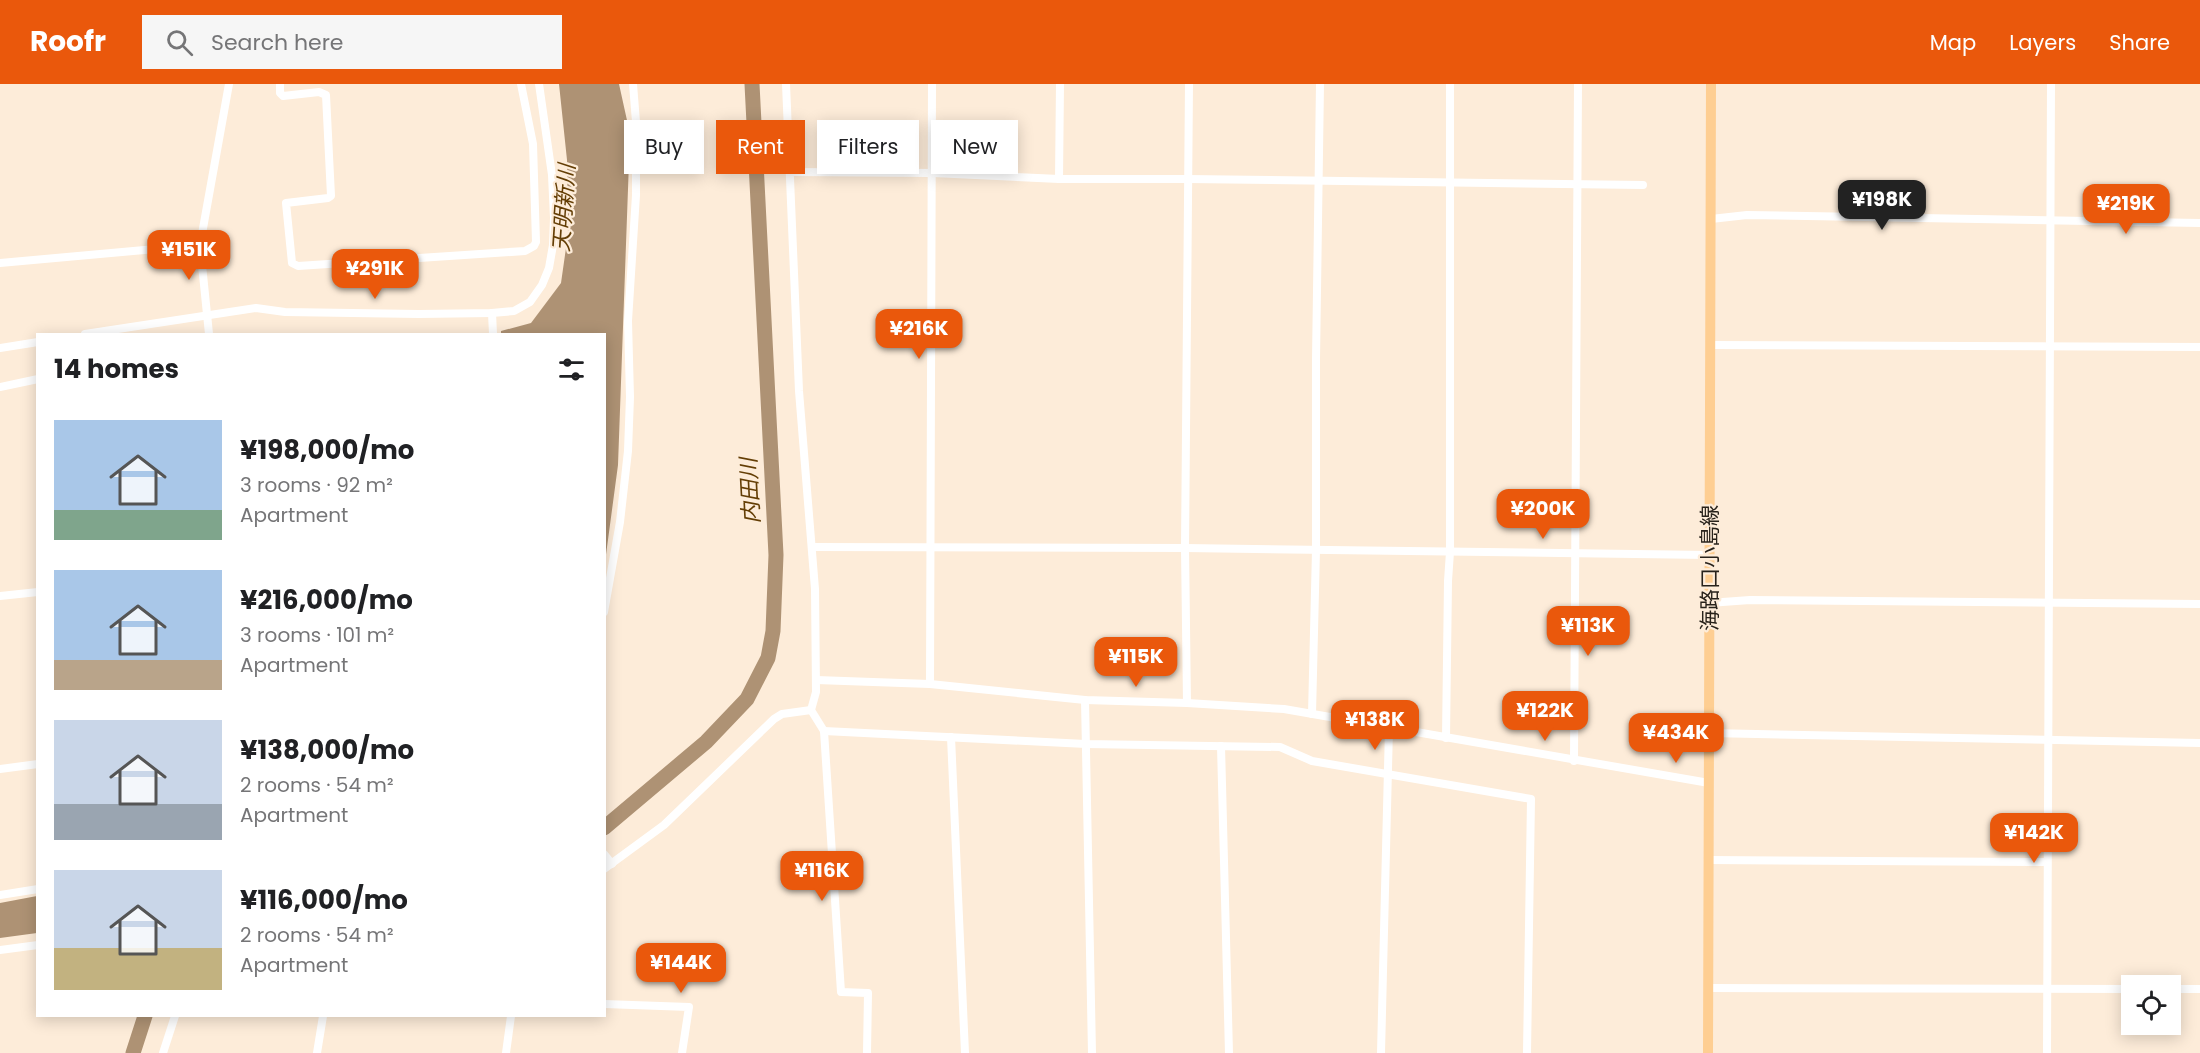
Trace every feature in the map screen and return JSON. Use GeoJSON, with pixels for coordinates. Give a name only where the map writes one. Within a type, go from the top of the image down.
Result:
{"type":"FeatureCollection","features":[{"type":"Feature","properties":{"kind":"main road","name":"海路口小島線"},"geometry":{"type":"LineString","coordinates":[[1708,1053],[1711,84]]}},
{"type":"Feature","properties":{"kind":"street"},"geometry":{"type":"LineString","coordinates":[[209,333],[200,245],[229,84]]}},
{"type":"Feature","properties":{"kind":"street"},"geometry":{"type":"LineString","coordinates":[[280,84],[280,93],[283,96],[319,92],[326,95],[331,196],[286,203],[292,263],[298,266],[525,251],[534,246],[536,242],[532,144],[521,84]]}},
{"type":"Feature","properties":{"kind":"street"},"geometry":{"type":"LineString","coordinates":[[93,333],[256,308],[297,312],[492,313],[514,311],[530,302],[542,285],[549,268],[553,245],[552,176],[539,84]]}},
{"type":"Feature","properties":{"kind":"street"},"geometry":{"type":"LineString","coordinates":[[606,601],[620,522],[628,451],[630,397],[628,321],[636,195],[636,122],[633,84]]}},
{"type":"Feature","properties":{"kind":"street"},"geometry":{"type":"LineString","coordinates":[[786,84],[788,120]]}},
{"type":"Feature","properties":{"kind":"street"},"geometry":{"type":"LineString","coordinates":[[932,84],[932,120]]}},
{"type":"Feature","properties":{"kind":"street"},"geometry":{"type":"LineString","coordinates":[[1059,179],[1060,84]]}},
{"type":"Feature","properties":{"kind":"street"},"geometry":{"type":"LineString","coordinates":[[1187,703],[1185,548],[1189,84]]}},
{"type":"Feature","properties":{"kind":"street"},"geometry":{"type":"LineString","coordinates":[[1312,714],[1316,550],[1320,84]]}},
{"type":"Feature","properties":{"kind":"street"},"geometry":{"type":"LineString","coordinates":[[1446,738],[1450,552],[1450,84]]}},
{"type":"Feature","properties":{"kind":"street"},"geometry":{"type":"LineString","coordinates":[[1574,760],[1578,84]]}},
{"type":"Feature","properties":{"kind":"street"},"geometry":{"type":"LineString","coordinates":[[2047,1053],[2051,84]]}},
{"type":"Feature","properties":{"kind":"street"},"geometry":{"type":"LineString","coordinates":[[805,172],[931,173]]}},
{"type":"Feature","properties":{"kind":"street"},"geometry":{"type":"LineString","coordinates":[[791,174],[792,261],[799,391],[815,589],[816,692],[811,710],[824,730],[841,992],[868,993],[867,1053]]}},
{"type":"Feature","properties":{"kind":"street"},"geometry":{"type":"LineString","coordinates":[[930,684],[933,174]]}},
{"type":"Feature","properties":{"kind":"street"},"geometry":{"type":"LineString","coordinates":[[954,174],[1059,179],[1643,185]]}},
{"type":"Feature","properties":{"kind":"street"},"geometry":{"type":"LineString","coordinates":[[1711,219],[1747,215],[2200,223]]}},
{"type":"Feature","properties":{"kind":"street"},"geometry":{"type":"LineString","coordinates":[[0,263],[200,245]]}},
{"type":"Feature","properties":{"kind":"street"},"geometry":{"type":"LineString","coordinates":[[492,313],[493,333]]}},
{"type":"Feature","properties":{"kind":"street"},"geometry":{"type":"LineString","coordinates":[[0,348],[36,342]]}},
{"type":"Feature","properties":{"kind":"street"},"geometry":{"type":"LineString","coordinates":[[1711,345],[2200,348]]}},
{"type":"Feature","properties":{"kind":"street"},"geometry":{"type":"LineString","coordinates":[[0,387],[36,379]]}},
{"type":"Feature","properties":{"kind":"street"},"geometry":{"type":"LineString","coordinates":[[812,547],[1185,548],[1709,555]]}},
{"type":"Feature","properties":{"kind":"street"},"geometry":{"type":"LineString","coordinates":[[0,596],[36,592]]}},
{"type":"Feature","properties":{"kind":"street"},"geometry":{"type":"LineString","coordinates":[[1709,603],[1750,600],[2200,604]]}},
{"type":"Feature","properties":{"kind":"street"},"geometry":{"type":"LineString","coordinates":[[816,680],[930,684],[1085,700],[1284,709],[1709,783]]}},
{"type":"Feature","properties":{"kind":"street"},"geometry":{"type":"LineString","coordinates":[[1085,700],[1092,1053]]}},
{"type":"Feature","properties":{"kind":"street"},"geometry":{"type":"LineString","coordinates":[[608,867],[664,825],[774,719],[782,714],[811,710]]}},
{"type":"Feature","properties":{"kind":"street"},"geometry":{"type":"LineString","coordinates":[[1382,1053],[1389,728]]}},
{"type":"Feature","properties":{"kind":"street"},"geometry":{"type":"LineString","coordinates":[[824,730],[1086,744],[1280,747],[1312,761],[1531,799],[1527,1053]]}},
{"type":"Feature","properties":{"kind":"street"},"geometry":{"type":"LineString","coordinates":[[1709,733],[2200,743]]}},
{"type":"Feature","properties":{"kind":"street"},"geometry":{"type":"LineString","coordinates":[[951,737],[965,1053]]}},
{"type":"Feature","properties":{"kind":"street"},"geometry":{"type":"LineString","coordinates":[[1221,746],[1229,1053]]}},
{"type":"Feature","properties":{"kind":"street"},"geometry":{"type":"LineString","coordinates":[[0,769],[36,765]]}},
{"type":"Feature","properties":{"kind":"street"},"geometry":{"type":"LineString","coordinates":[[1708,860],[2047,862]]}},
{"type":"Feature","properties":{"kind":"street"},"geometry":{"type":"LineString","coordinates":[[0,895],[36,889]]}},
{"type":"Feature","properties":{"kind":"street"},"geometry":{"type":"LineString","coordinates":[[0,950],[36,945]]}},
{"type":"Feature","properties":{"kind":"street"},"geometry":{"type":"LineString","coordinates":[[1708,988],[2121,989]]}},
{"type":"Feature","properties":{"kind":"street"},"geometry":{"type":"LineString","coordinates":[[2181,989],[2200,989]]}},
{"type":"Feature","properties":{"kind":"street"},"geometry":{"type":"LineString","coordinates":[[606,1004],[688,1007],[682,1053]]}},
{"type":"Feature","properties":{"kind":"street"},"geometry":{"type":"LineString","coordinates":[[163,1053],[175,1017]]}},
{"type":"Feature","properties":{"kind":"street"},"geometry":{"type":"LineString","coordinates":[[317,1053],[323,1017]]}},
{"type":"Feature","properties":{"kind":"street"},"geometry":{"type":"LineString","coordinates":[[506,1053],[511,1017]]}},
{"type":"Feature","properties":{"kind":"shaded area"},"geometry":{"type":"Polygon","coordinates":[[[559,84],[619,84],[627,120],[624,120],[624,174],[629,174],[618,465],[606,555],[606,333],[501,333],[501,331],[531,323],[561,283],[568,234],[567,160],[559,84]]]}},
{"type":"Feature","properties":{"kind":"shaded area"},"geometry":{"type":"Polygon","coordinates":[[[36,896],[36,933],[0,938],[0,903],[36,896]]]}},
{"type":"Feature","properties":{"kind":"waterway","name":"内田川"},"geometry":{"type":"LineString","coordinates":[[606,826],[706,742],[747,699],[768,658],[773,631],[776,555],[752,84]]}},
{"type":"Feature","properties":{"kind":"waterway","name":"内田川"},"geometry":{"type":"LineString","coordinates":[[133,1053],[145,1017]]}},
{"type":"Feature","properties":{"kind":"water label","name":"天明新川"},"geometry":{"type":"Point","coordinates":[564,208]}}]}
